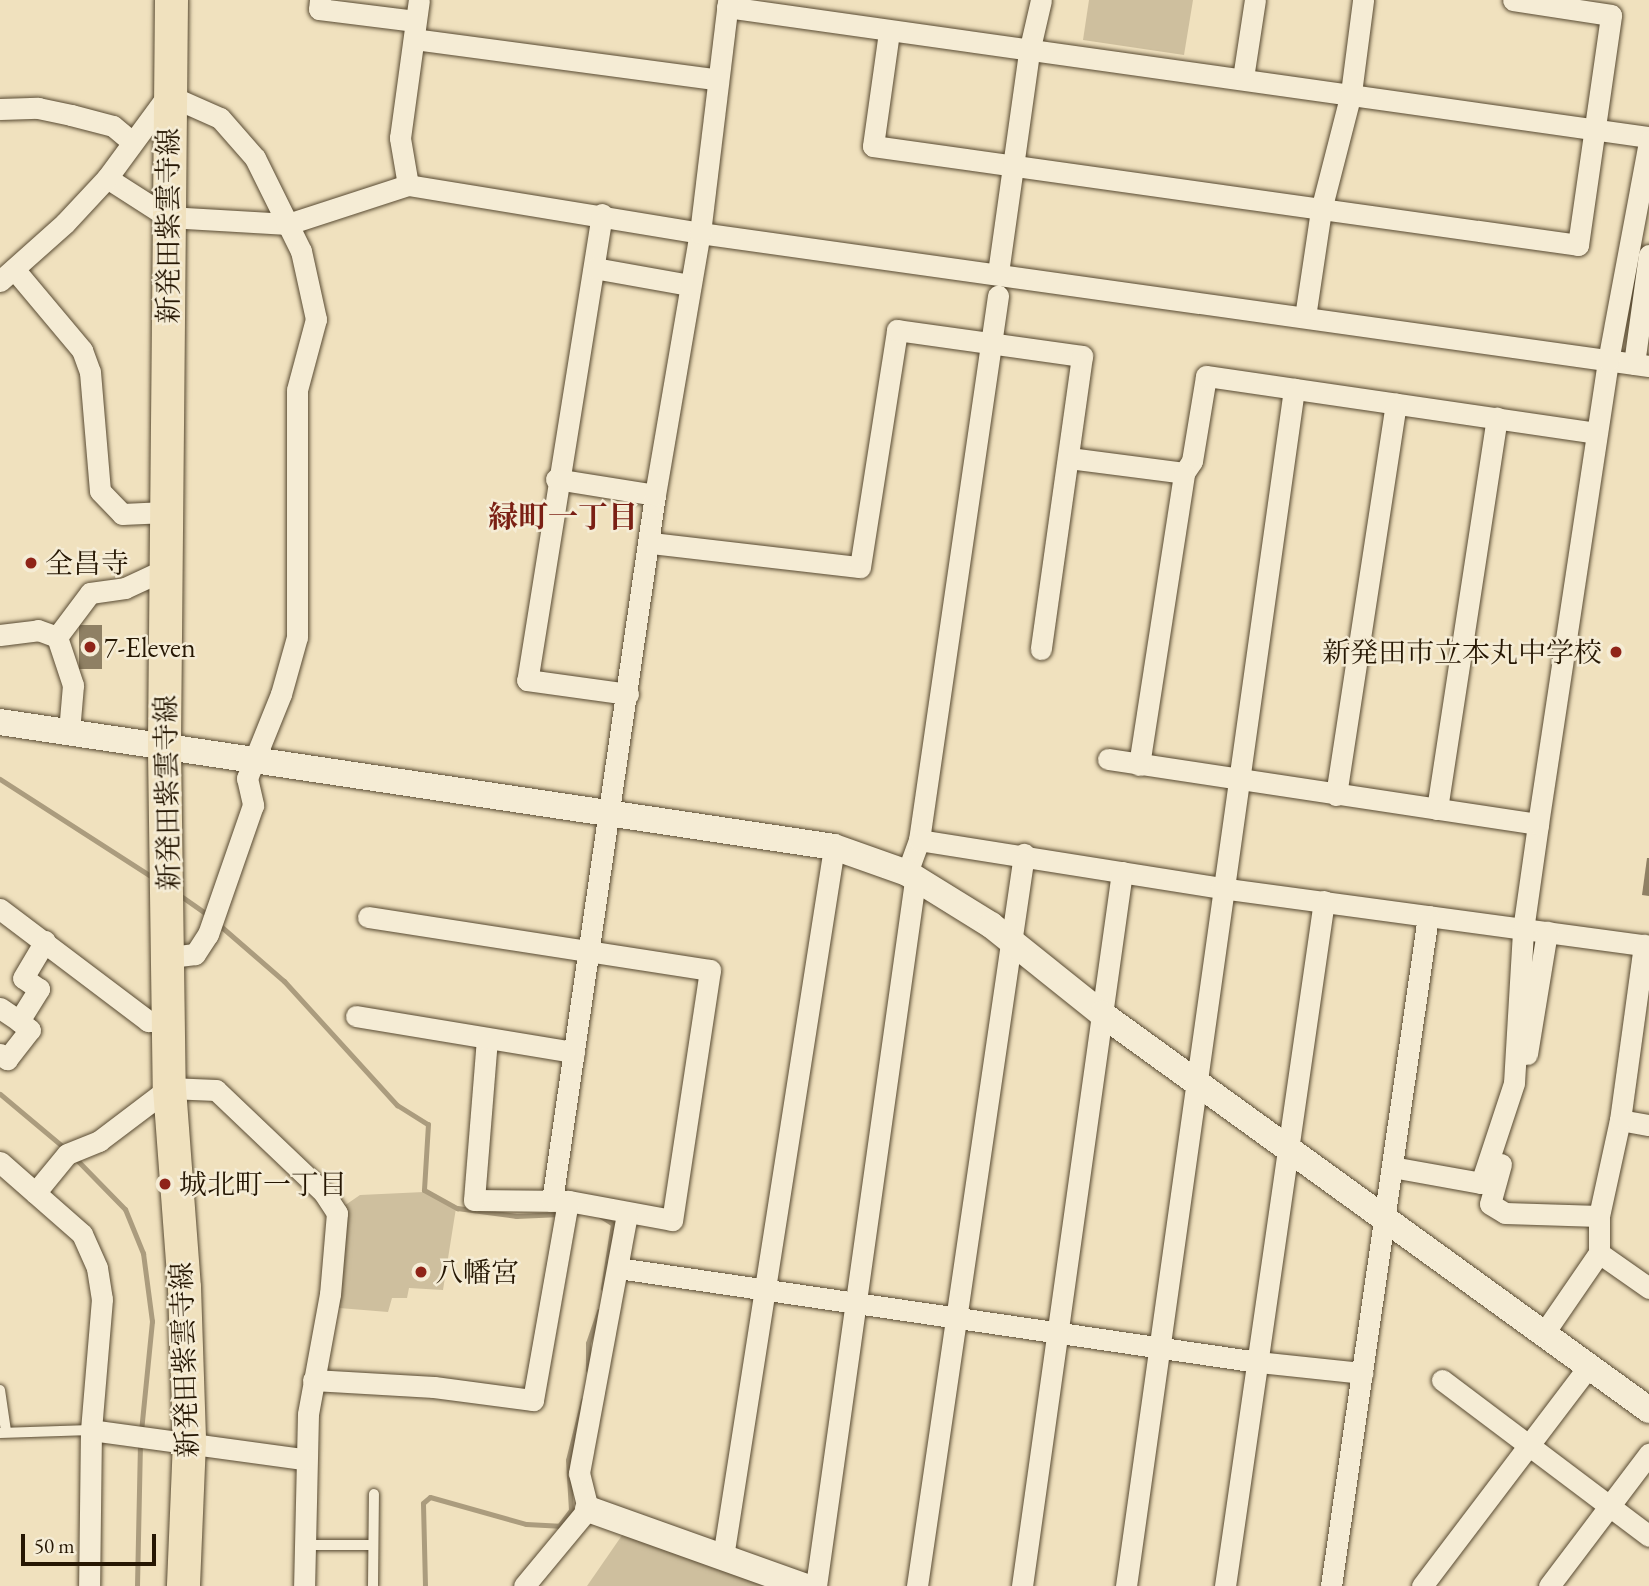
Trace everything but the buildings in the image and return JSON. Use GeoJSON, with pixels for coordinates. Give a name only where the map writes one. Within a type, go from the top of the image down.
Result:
{"type":"FeatureCollection","features":[{"type":"Feature","properties":{"kind":"main road","name":"新発田紫雲寺線"},"geometry":{"type":"LineString","coordinates":[[172,0],[164,748],[170,957],[169,1088],[184,1287],[189,1441],[183,1586]]}},
{"type":"Feature","properties":{"kind":"street"},"geometry":{"type":"LineString","coordinates":[[320,0],[319,9],[415,30],[715,79]]}},
{"type":"Feature","properties":{"kind":"street"},"geometry":{"type":"LineString","coordinates":[[408,185],[400,138],[419,0]]}},
{"type":"Feature","properties":{"kind":"street"},"geometry":{"type":"LineString","coordinates":[[998,273],[1029,52],[1041,0]]}},
{"type":"Feature","properties":{"kind":"street"},"geometry":{"type":"LineString","coordinates":[[1243,78],[1255,0]]}},
{"type":"Feature","properties":{"kind":"street"},"geometry":{"type":"LineString","coordinates":[[1305,317],[1321,210],[1350,93],[1363,0]]}},
{"type":"Feature","properties":{"kind":"street"},"geometry":{"type":"LineString","coordinates":[[889,32],[873,146],[1577,245],[1611,15],[1513,0]]}},
{"type":"Feature","properties":{"kind":"street"},"geometry":{"type":"LineString","coordinates":[[313,1380],[434,1387],[533,1400],[560,1201],[574,1052],[587,954],[612,816],[656,495],[689,285],[700,233],[715,79],[728,4],[889,32],[1350,93],[1649,140],[1596,433],[1538,824],[1523,930],[1514,1083],[1481,1183],[1392,1167]]}},
{"type":"Feature","properties":{"kind":"street"},"geometry":{"type":"LineString","coordinates":[[166,512],[122,514],[100,491],[90,372],[82,349],[7,275],[107,178],[131,141],[169,95],[220,118],[256,158],[301,251],[316,319],[297,390],[297,638],[247,778],[253,805],[208,934],[195,954],[170,957]]}},
{"type":"Feature","properties":{"kind":"street"},"geometry":{"type":"LineString","coordinates":[[0,110],[38,108],[71,115],[113,127],[131,141]]}},
{"type":"Feature","properties":{"kind":"street"},"geometry":{"type":"LineString","coordinates":[[107,178],[168,217],[288,224],[408,185],[602,214],[700,233],[1642,365],[1649,261]]}},
{"type":"Feature","properties":{"kind":"street"},"geometry":{"type":"LineString","coordinates":[[602,214],[556,479],[527,680],[628,694]]}},
{"type":"Feature","properties":{"kind":"street"},"geometry":{"type":"LineString","coordinates":[[594,268],[689,285]]}},
{"type":"Feature","properties":{"kind":"street"},"geometry":{"type":"LineString","coordinates":[[816,1586],[911,877],[919,840],[998,296]]}},
{"type":"Feature","properties":{"kind":"street"},"geometry":{"type":"LineString","coordinates":[[651,543],[860,567],[897,330],[1082,356],[1041,649]]}},
{"type":"Feature","properties":{"kind":"street"},"geometry":{"type":"LineString","coordinates":[[1139,765],[1184,473],[1192,461],[1206,376],[1596,433]]}},
{"type":"Feature","properties":{"kind":"street"},"geometry":{"type":"LineString","coordinates":[[1126,1586],[1221,888],[1294,389]]}},
{"type":"Feature","properties":{"kind":"street"},"geometry":{"type":"LineString","coordinates":[[1336,795],[1396,404]]}},
{"type":"Feature","properties":{"kind":"street"},"geometry":{"type":"LineString","coordinates":[[1437,810],[1497,418]]}},
{"type":"Feature","properties":{"kind":"street"},"geometry":{"type":"LineString","coordinates":[[1069,458],[1184,473]]}},
{"type":"Feature","properties":{"kind":"street"},"geometry":{"type":"LineString","coordinates":[[556,479],[656,495]]}},
{"type":"Feature","properties":{"kind":"street"},"geometry":{"type":"LineString","coordinates":[[57,636],[90,593],[125,588],[166,569]]}},
{"type":"Feature","properties":{"kind":"street"},"geometry":{"type":"LineString","coordinates":[[0,635],[38,630],[57,636]]}},
{"type":"Feature","properties":{"kind":"street"},"geometry":{"type":"LineString","coordinates":[[57,636],[73,685],[69,732]]}},
{"type":"Feature","properties":{"kind":"street"},"geometry":{"type":"LineString","coordinates":[[0,722],[164,748],[255,759],[612,816],[834,847],[911,877],[991,925],[1102,1014],[1195,1079],[1288,1150],[1385,1214],[1649,1410]]}},
{"type":"Feature","properties":{"kind":"street"},"geometry":{"type":"LineString","coordinates":[[1108,759],[1538,824]]}},
{"type":"Feature","properties":{"kind":"street"},"geometry":{"type":"LineString","coordinates":[[919,840],[1024,854],[1221,888],[1647,946],[1620,1120],[1599,1216],[1599,1253],[1545,1333]]}},
{"type":"Feature","properties":{"kind":"street"},"geometry":{"type":"LineString","coordinates":[[723,1557],[834,847]]}},
{"type":"Feature","properties":{"kind":"street"},"geometry":{"type":"LineString","coordinates":[[917,1586],[1024,854]]}},
{"type":"Feature","properties":{"kind":"street"},"geometry":{"type":"LineString","coordinates":[[1022,1586],[1122,872]]}},
{"type":"Feature","properties":{"kind":"street"},"geometry":{"type":"LineString","coordinates":[[1225,1586],[1324,901]]}},
{"type":"Feature","properties":{"kind":"street"},"geometry":{"type":"LineString","coordinates":[[0,909],[148,1021],[168,1021]]}},
{"type":"Feature","properties":{"kind":"street"},"geometry":{"type":"LineString","coordinates":[[1331,1586],[1429,916]]}},
{"type":"Feature","properties":{"kind":"street"},"geometry":{"type":"LineString","coordinates":[[368,917],[587,954],[710,970],[672,1220],[560,1201],[474,1200],[487,1039]]}},
{"type":"Feature","properties":{"kind":"street"},"geometry":{"type":"LineString","coordinates":[[1547,932],[1522,1090],[1490,1204],[1504,1213],[1599,1216]]}},
{"type":"Feature","properties":{"kind":"street"},"geometry":{"type":"LineString","coordinates":[[19,1021],[39,989],[23,978],[45,941]]}},
{"type":"Feature","properties":{"kind":"street"},"geometry":{"type":"LineString","coordinates":[[0,1008],[30,1030],[7,1059],[0,1054]]}},
{"type":"Feature","properties":{"kind":"street"},"geometry":{"type":"LineString","coordinates":[[356,1016],[574,1052]]}},
{"type":"Feature","properties":{"kind":"street"},"geometry":{"type":"LineString","coordinates":[[35,1193],[67,1154],[99,1141],[169,1088],[216,1090],[324,1193],[337,1213],[330,1294],[313,1380],[304,1459],[304,1586]]}},
{"type":"Feature","properties":{"kind":"street"},"geometry":{"type":"LineString","coordinates":[[1620,1120],[1649,1125]]}},
{"type":"Feature","properties":{"kind":"street"},"geometry":{"type":"LineString","coordinates":[[0,1162],[82,1234],[97,1268],[102,1299],[91,1430],[89,1586]]}},
{"type":"Feature","properties":{"kind":"street"},"geometry":{"type":"LineString","coordinates":[[587,1509],[579,1473],[627,1214]]}},
{"type":"Feature","properties":{"kind":"street"},"geometry":{"type":"LineString","coordinates":[[1599,1253],[1649,1288]]}},
{"type":"Feature","properties":{"kind":"street"},"geometry":{"type":"LineString","coordinates":[[618,1268],[767,1287],[1258,1363],[1362,1373]]}},
{"type":"Feature","properties":{"kind":"street"},"geometry":{"type":"LineString","coordinates":[[1422,1586],[1531,1447],[1589,1366]]}},
{"type":"Feature","properties":{"kind":"street"},"geometry":{"type":"LineString","coordinates":[[1442,1380],[1649,1536]]}},
{"type":"Feature","properties":{"kind":"street"},"geometry":{"type":"LineString","coordinates":[[91,1430],[189,1441],[304,1459]]}},
{"type":"Feature","properties":{"kind":"street"},"geometry":{"type":"LineString","coordinates":[[1549,1586],[1649,1454]]}},
{"type":"Feature","properties":{"kind":"street"},"geometry":{"type":"LineString","coordinates":[[587,1509],[803,1586]]}},
{"type":"Feature","properties":{"kind":"street"},"geometry":{"type":"LineString","coordinates":[[524,1586],[587,1509]]}},
{"type":"Feature","properties":{"kind":"lane"},"geometry":{"type":"LineString","coordinates":[[0,1390],[3,1432],[91,1430]]}},
{"type":"Feature","properties":{"kind":"lane"},"geometry":{"type":"LineString","coordinates":[[373,1586],[374,1494]]}},
{"type":"Feature","properties":{"kind":"lane"},"geometry":{"type":"LineString","coordinates":[[303,1545],[373,1545]]}},
{"type":"Feature","properties":{"kind":"shaded area"},"geometry":{"type":"Polygon","coordinates":[[[1089,0],[1193,0],[1184,55],[1083,40],[1089,0]]]}},
{"type":"Feature","properties":{"kind":"shaded area"},"geometry":{"type":"Polygon","coordinates":[[[424,1192],[456,1208],[443,1290],[409,1288],[407,1298],[392,1298],[388,1312],[327,1307],[341,1208],[360,1195],[424,1192]]]}},
{"type":"Feature","properties":{"kind":"shaded area"},"geometry":{"type":"Polygon","coordinates":[[[625,1531],[777,1586],[587,1586],[625,1531]]]}},
{"type":"Feature","properties":{"kind":"waterway"},"geometry":{"type":"LineString","coordinates":[[0,779],[155,879]]}},
{"type":"Feature","properties":{"kind":"waterway"},"geometry":{"type":"LineString","coordinates":[[178,894],[210,916]]}},
{"type":"Feature","properties":{"kind":"waterway"},"geometry":{"type":"LineString","coordinates":[[217,923],[284,981],[397,1105],[428,1124],[424,1190],[457,1208],[516,1216],[561,1214]]}},
{"type":"Feature","properties":{"kind":"waterway"},"geometry":{"type":"LineString","coordinates":[[0,1094],[67,1150]]}},
{"type":"Feature","properties":{"kind":"waterway"},"geometry":{"type":"LineString","coordinates":[[74,1157],[125,1209],[143,1253],[152,1321],[141,1432]]}},
{"type":"Feature","properties":{"kind":"waterway"},"geometry":{"type":"LineString","coordinates":[[599,1215],[613,1224],[603,1288]]}},
{"type":"Feature","properties":{"kind":"waterway"},"geometry":{"type":"LineString","coordinates":[[588,1370],[588,1343],[599,1311]]}},
{"type":"Feature","properties":{"kind":"waterway"},"geometry":{"type":"LineString","coordinates":[[425,1586],[423,1503],[430,1497],[526,1524],[559,1526],[571,1510],[568,1460],[583,1400]]}},
{"type":"Feature","properties":{"kind":"waterway"},"geometry":{"type":"LineString","coordinates":[[137,1586],[140,1442]]}},
{"type":"Feature","properties":{"kind":"place","name":"全昌寺"},"geometry":{"type":"Point","coordinates":[31,563]}},
{"type":"Feature","properties":{"kind":"place","name":"7-Eleven"},"geometry":{"type":"Point","coordinates":[90,647]}},
{"type":"Feature","properties":{"kind":"place","name":"新発田市立本丸中学校"},"geometry":{"type":"Point","coordinates":[1616,652]}},
{"type":"Feature","properties":{"kind":"place","name":"城北町一丁目"},"geometry":{"type":"Point","coordinates":[165,1184]}},
{"type":"Feature","properties":{"kind":"place","name":"八幡宮"},"geometry":{"type":"Point","coordinates":[421,1272]}},
{"type":"Feature","properties":{"kind":"district","name":"緑町一丁目"},"geometry":{"type":"Point","coordinates":[563,517]}}]}
